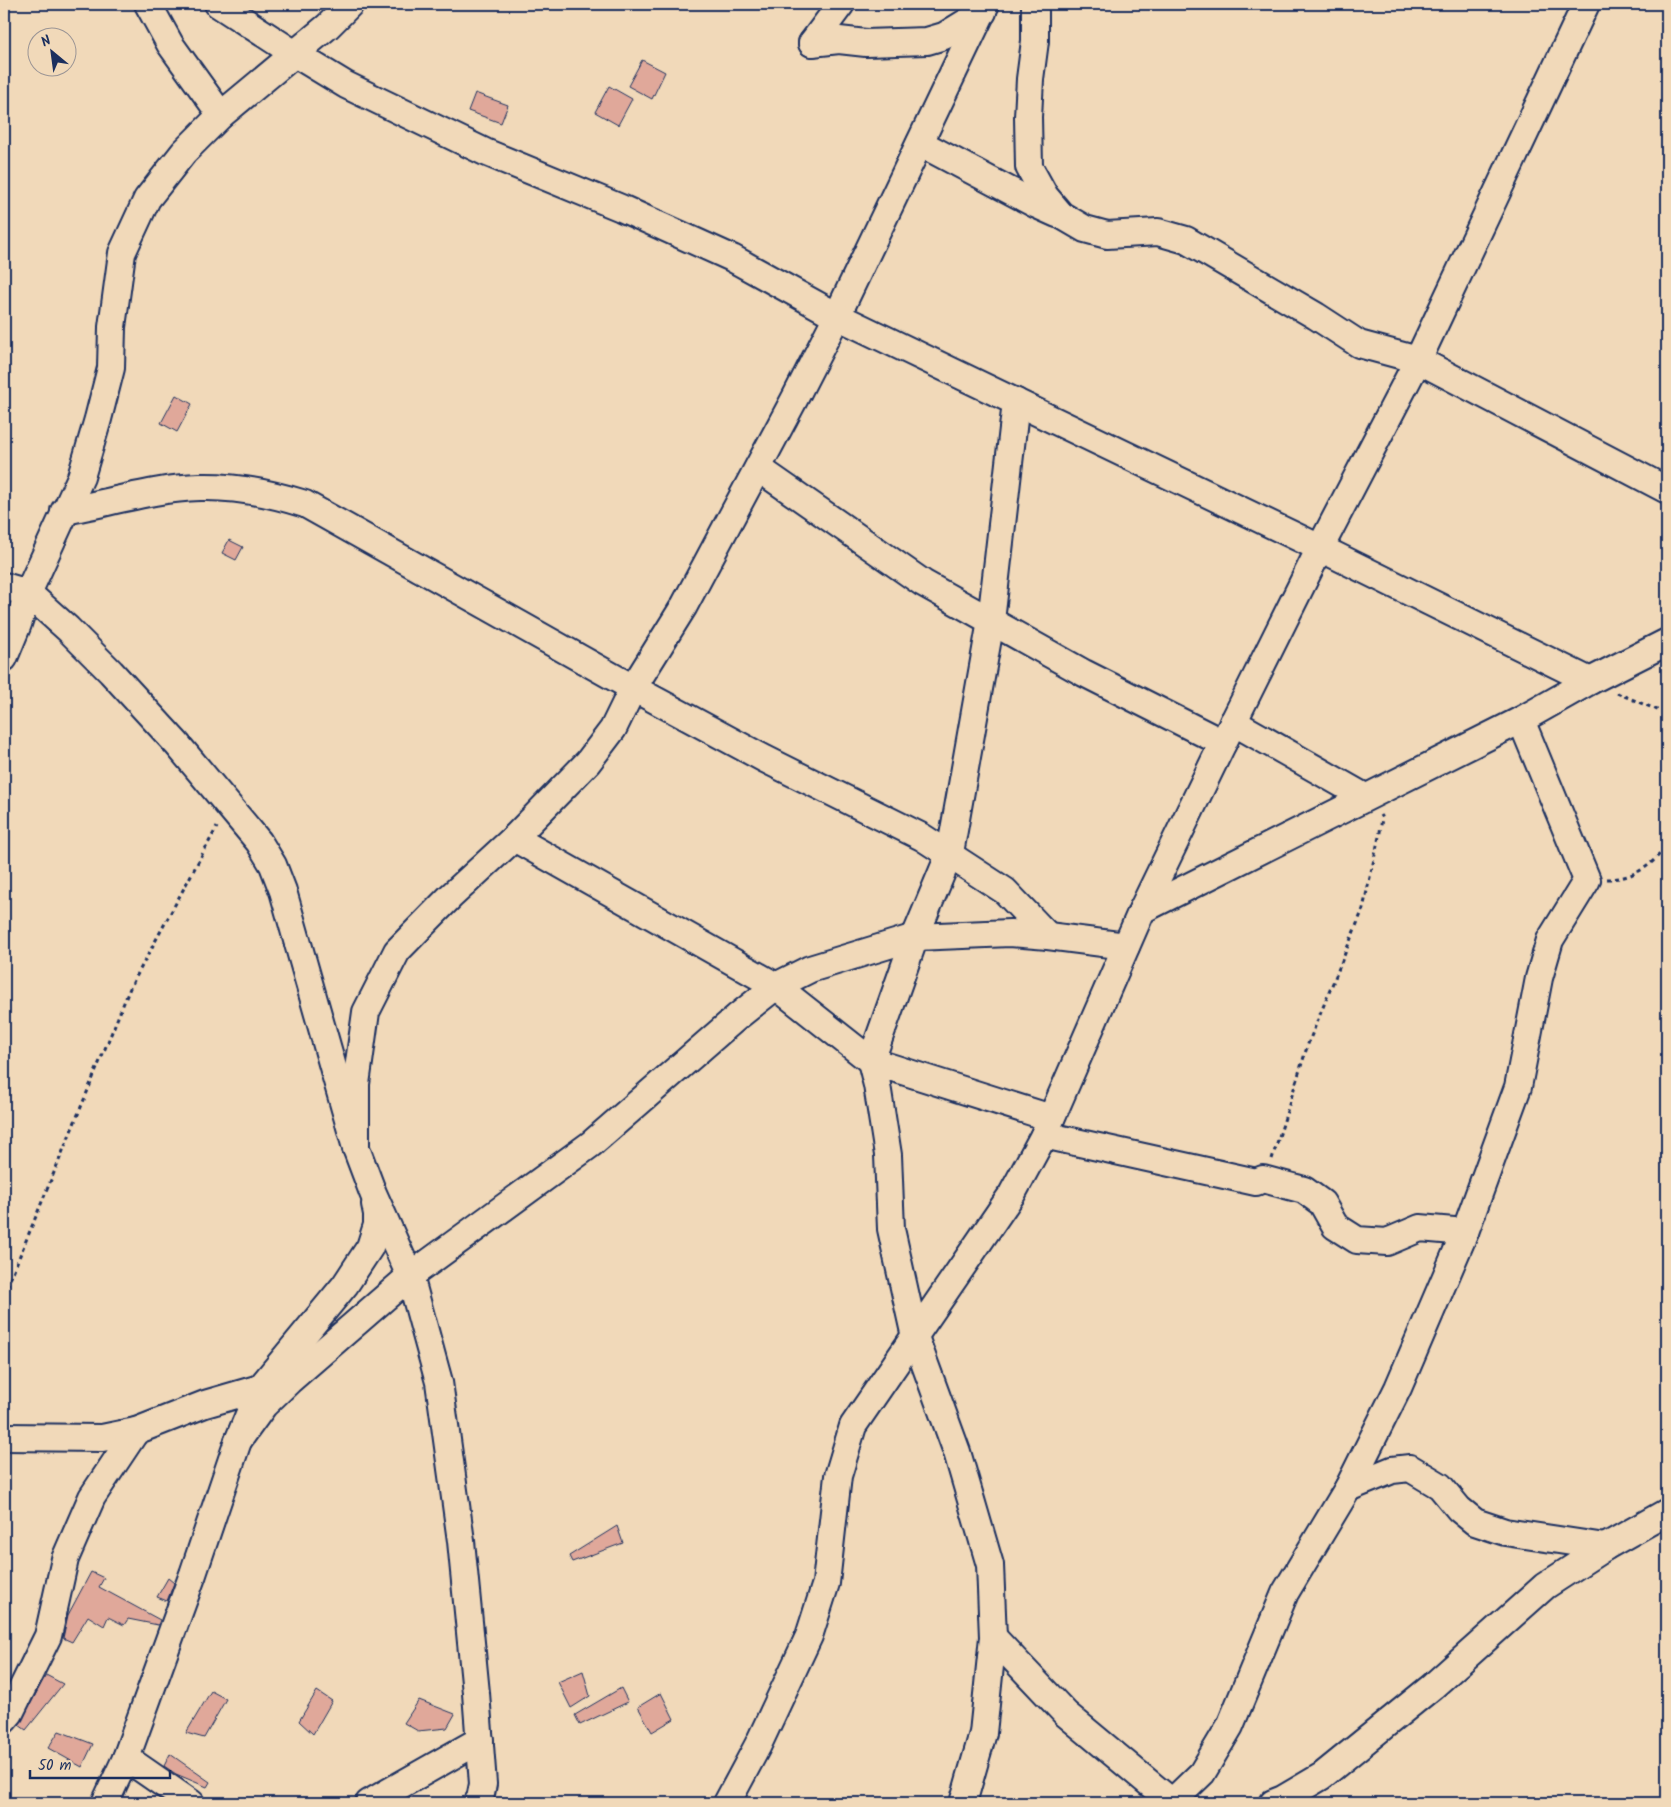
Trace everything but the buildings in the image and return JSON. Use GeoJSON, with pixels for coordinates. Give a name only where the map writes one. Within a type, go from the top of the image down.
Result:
{"type":"FeatureCollection","features":[{"type":"Feature","properties":{"kind":"street"},"geometry":{"type":"LineString","coordinates":[[148,4],[170,44],[221,116]]}},
{"type":"Feature","properties":{"kind":"street"},"geometry":{"type":"LineString","coordinates":[[218,4],[346,85],[486,152],[621,208],[732,258],[837,316],[1320,548],[1590,681]]}},
{"type":"Feature","properties":{"kind":"street"},"geometry":{"type":"LineString","coordinates":[[4,658],[18,624],[16,590],[64,511],[81,477],[111,368],[112,327],[122,253],[147,199],[184,152],[221,116],[328,26],[350,4]]}},
{"type":"Feature","properties":{"kind":"street"},"geometry":{"type":"LineString","coordinates":[[841,4],[812,42],[839,40],[866,43],[927,41],[944,36],[985,8]]}},
{"type":"Feature","properties":{"kind":"street"},"geometry":{"type":"LineString","coordinates":[[1035,4],[1035,41],[1028,117],[1029,167],[1045,196],[1061,216]]}},
{"type":"Feature","properties":{"kind":"street"},"geometry":{"type":"LineString","coordinates":[[727,1803],[758,1745],[809,1636],[826,1583],[838,1476],[853,1426],[1012,1194],[1048,1127],[1142,910],[1320,548],[1418,360],[1586,4]]}},
{"type":"Feature","properties":{"kind":"street"},"geometry":{"type":"LineString","coordinates":[[356,1148],[356,1084],[366,1012],[397,952],[451,896],[514,838],[588,762],[613,729],[632,688],[684,606],[837,316],[985,8]]}},
{"type":"Feature","properties":{"kind":"street"},"geometry":{"type":"LineString","coordinates":[[920,143],[1085,229],[1107,235],[1158,232],[1186,240],[1291,301],[1359,344],[1418,360],[1667,490]]}},
{"type":"Feature","properties":{"kind":"street"},"geometry":{"type":"LineString","coordinates":[[963,1803],[983,1733],[993,1637],[990,1565],[957,1452],[915,1337],[891,1229],[888,1155],[877,1085],[871,1061],[915,937],[950,853],[991,621],[1016,402]]}},
{"type":"Feature","properties":{"kind":"street"},"geometry":{"type":"LineString","coordinates":[[758,468],[923,583],[1084,673],[1228,732],[1365,797]]}},
{"type":"Feature","properties":{"kind":"street"},"geometry":{"type":"LineString","coordinates":[[64,511],[155,492],[199,487],[246,490],[271,494],[305,504],[632,688],[765,759],[922,836],[950,853],[1005,892],[1048,936]]}},
{"type":"Feature","properties":{"kind":"street"},"geometry":{"type":"LineString","coordinates":[[16,590],[68,629],[111,672],[229,804],[259,842],[273,865],[296,938],[356,1148],[373,1193],[410,1276],[439,1382],[461,1540],[480,1740],[483,1784],[480,1799],[477,1803]]}},
{"type":"Feature","properties":{"kind":"street"},"geometry":{"type":"LineString","coordinates":[[1142,910],[1520,720],[1590,681],[1667,642]]}},
{"type":"Feature","properties":{"kind":"street"},"geometry":{"type":"LineString","coordinates":[[993,1637],[1066,1714],[1172,1803],[1202,1773],[1230,1726],[1285,1593],[1348,1488],[1398,1388],[1465,1232],[1518,1087],[1539,978],[1550,940],[1587,880],[1520,720]]}},
{"type":"Feature","properties":{"kind":"street"},"geometry":{"type":"LineString","coordinates":[[514,838],[776,986],[871,1061],[1048,1127],[1256,1182],[1263,1179],[1304,1190],[1322,1203],[1335,1226],[1358,1240],[1387,1242],[1420,1228],[1465,1232]]}},
{"type":"Feature","properties":{"kind":"street"},"geometry":{"type":"LineString","coordinates":[[238,1441],[264,1405],[289,1381],[410,1276],[591,1144],[737,1017],[776,986],[810,969],[915,937],[1010,933],[1126,946]]}},
{"type":"Feature","properties":{"kind":"street"},"geometry":{"type":"LineString","coordinates":[[105,1803],[126,1758],[193,1574],[238,1441],[260,1388],[344,1285],[370,1247],[378,1214],[373,1193]]}},
{"type":"Feature","properties":{"kind":"street"},"geometry":{"type":"LineString","coordinates":[[4,1438],[102,1438],[136,1430],[205,1404],[260,1388]]}},
{"type":"Feature","properties":{"kind":"street"},"geometry":{"type":"LineString","coordinates":[[4,1720],[10,1713],[48,1636],[65,1558],[92,1497],[136,1430]]}},
{"type":"Feature","properties":{"kind":"street"},"geometry":{"type":"LineString","coordinates":[[1348,1488],[1392,1470],[1410,1468],[1440,1486],[1459,1509],[1475,1522],[1505,1532],[1605,1547]]}},
{"type":"Feature","properties":{"kind":"street"},"geometry":{"type":"LineString","coordinates":[[1280,1802],[1322,1776],[1433,1686],[1545,1586],[1605,1547],[1667,1512]]}},
{"type":"Feature","properties":{"kind":"street"},"geometry":{"type":"LineString","coordinates":[[369,1803],[480,1740]]}},
{"type":"Feature","properties":{"kind":"street"},"geometry":{"type":"LineString","coordinates":[[126,1758],[191,1803]]}},
{"type":"Feature","properties":{"kind":"path"},"geometry":{"type":"LineString","coordinates":[[1590,681],[1667,714]]}},
{"type":"Feature","properties":{"kind":"path"},"geometry":{"type":"LineString","coordinates":[[1263,1179],[1268,1173],[1308,1044],[1364,909],[1382,818],[1365,797]]}},
{"type":"Feature","properties":{"kind":"path"},"geometry":{"type":"LineString","coordinates":[[4,1294],[130,988],[229,804]]}},
{"type":"Feature","properties":{"kind":"path"},"geometry":{"type":"LineString","coordinates":[[1587,880],[1618,879],[1648,867],[1667,844]]}}]}
